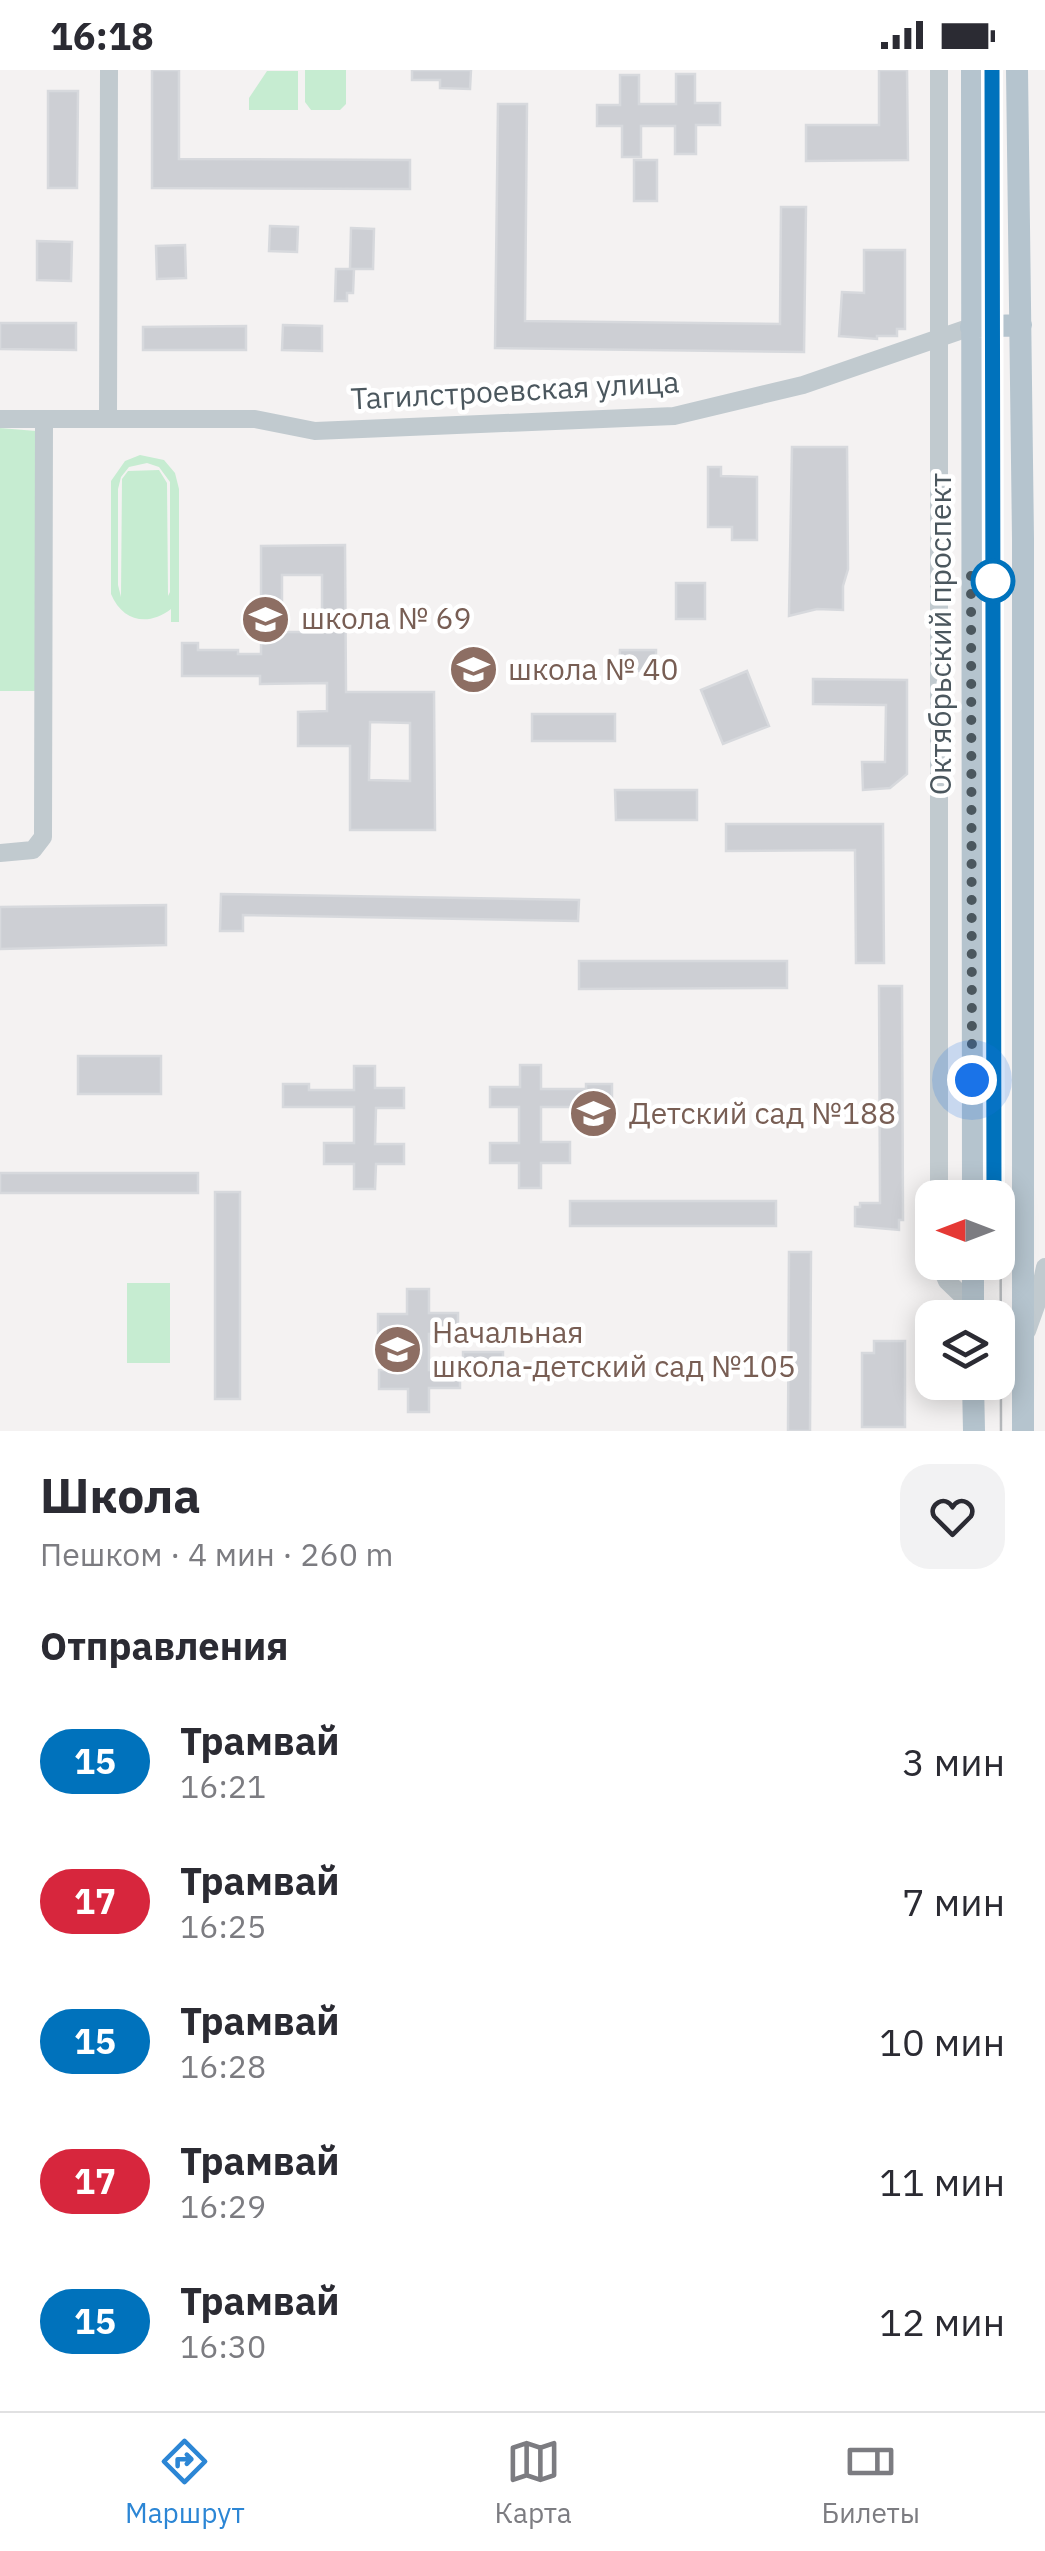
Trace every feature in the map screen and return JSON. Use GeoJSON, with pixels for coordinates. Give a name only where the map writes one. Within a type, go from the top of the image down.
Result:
{"type":"FeatureCollection","features":[{"type":"Feature","properties":{"kind":"main road","name":"Октябрьский проспект"},"geometry":{"type":"LineString","coordinates":[[972,70],[973,1180]]}},
{"type":"Feature","properties":{"kind":"main road"},"geometry":{"type":"LineString","coordinates":[[1017,70],[1023,1431]]}},
{"type":"Feature","properties":{"kind":"main road","name":"Тагилстроевская улица"},"geometry":{"type":"LineString","coordinates":[[971,327],[1021,325]]}},
{"type":"Feature","properties":{"kind":"main road"},"geometry":{"type":"LineString","coordinates":[[974,1400],[974,1431]]}},
{"type":"Feature","properties":{"kind":"street"},"geometry":{"type":"LineString","coordinates":[[108,419],[109,70]]}},
{"type":"Feature","properties":{"kind":"street"},"geometry":{"type":"LineString","coordinates":[[939,70],[939,1180]]}},
{"type":"Feature","properties":{"kind":"street","name":"Тагилстроевская улица"},"geometry":{"type":"LineString","coordinates":[[0,419],[255,419],[316,431],[674,416],[803,385],[971,327]]}},
{"type":"Feature","properties":{"kind":"street"},"geometry":{"type":"LineString","coordinates":[[0,853],[33,850],[43,837],[44,420]]}},
{"type":"Feature","properties":{"kind":"street"},"geometry":{"type":"LineString","coordinates":[[1023,1340],[1045,1267]]}},
{"type":"Feature","properties":{"kind":"street"},"geometry":{"type":"LineString","coordinates":[[947,1280],[963,1300]]}},
{"type":"Feature","properties":{"kind":"green space"},"geometry":{"type":"Polygon","coordinates":[[[305,70],[346,70],[346,104],[340,110],[311,110],[305,102],[305,70]]]}},
{"type":"Feature","properties":{"kind":"green space"},"geometry":{"type":"Polygon","coordinates":[[[267,71],[298,71],[298,110],[249,110],[249,98],[267,71]]]}},
{"type":"Feature","properties":{"kind":"green space"},"geometry":{"type":"Polygon","coordinates":[[[0,428],[36,431],[38,691],[0,691],[0,428]]]}},
{"type":"Feature","properties":{"kind":"green space"},"geometry":{"type":"Polygon","coordinates":[[[140,455],[164,460],[175,473],[179,489],[179,622],[171,622],[171,609],[153,618],[136,618],[122,610],[111,594],[111,481],[125,461],[140,455]],[[147,463],[129,467],[121,477],[121,597],[122,479],[128,471],[159,470],[167,483],[168,596],[170,592],[170,482],[159,467],[147,463]]]}},
{"type":"Feature","properties":{"kind":"green space"},"geometry":{"type":"Polygon","coordinates":[[[127,1283],[170,1283],[170,1363],[127,1363],[127,1283]]]}},
{"type":"Feature","properties":{"kind":"building"},"geometry":{"type":"Polygon","coordinates":[[[152,70],[179,70],[179,159],[410,160],[410,189],[152,188],[152,70]]]}},
{"type":"Feature","properties":{"kind":"building"},"geometry":{"type":"Polygon","coordinates":[[[412,70],[471,70],[470,89],[440,88],[440,80],[412,80],[412,70]]]}},
{"type":"Feature","properties":{"kind":"building"},"geometry":{"type":"Polygon","coordinates":[[[879,70],[907,70],[908,160],[806,161],[806,125],[879,125],[879,70]]]}},
{"type":"Feature","properties":{"kind":"building"},"geometry":{"type":"Polygon","coordinates":[[[676,74],[695,74],[695,103],[720,103],[720,125],[696,125],[696,154],[675,154],[675,126],[641,126],[641,157],[622,157],[622,126],[597,126],[597,105],[620,105],[620,75],[639,75],[639,104],[676,104],[676,74]]]}},
{"type":"Feature","properties":{"kind":"building"},"geometry":{"type":"Polygon","coordinates":[[[48,91],[78,91],[77,188],[48,188],[48,91]]]}},
{"type":"Feature","properties":{"kind":"building"},"geometry":{"type":"Polygon","coordinates":[[[498,104],[527,104],[525,321],[780,324],[781,207],[806,207],[804,352],[495,348],[498,104]]]}},
{"type":"Feature","properties":{"kind":"building"},"geometry":{"type":"Polygon","coordinates":[[[634,160],[657,160],[657,201],[634,201],[634,160]]]}},
{"type":"Feature","properties":{"kind":"building"},"geometry":{"type":"Polygon","coordinates":[[[270,226],[298,227],[297,252],[269,251],[270,226]]]}},
{"type":"Feature","properties":{"kind":"building"},"geometry":{"type":"Polygon","coordinates":[[[351,228],[374,229],[373,269],[350,269],[351,228]]]}},
{"type":"Feature","properties":{"kind":"building"},"geometry":{"type":"Polygon","coordinates":[[[37,241],[72,242],[71,281],[37,280],[37,241]]]}},
{"type":"Feature","properties":{"kind":"building"},"geometry":{"type":"Polygon","coordinates":[[[185,245],[186,278],[157,279],[156,246],[185,245]]]}},
{"type":"Feature","properties":{"kind":"building"},"geometry":{"type":"Polygon","coordinates":[[[864,250],[905,250],[905,329],[897,329],[897,336],[839,336],[842,292],[864,293],[864,250]]]}},
{"type":"Feature","properties":{"kind":"building"},"geometry":{"type":"Polygon","coordinates":[[[336,269],[354,269],[353,293],[347,293],[347,301],[335,301],[336,269]]]}},
{"type":"Feature","properties":{"kind":"building"},"geometry":{"type":"Polygon","coordinates":[[[0,323],[76,323],[76,350],[0,349],[0,323]]]}},
{"type":"Feature","properties":{"kind":"building"},"geometry":{"type":"Polygon","coordinates":[[[283,325],[322,326],[322,351],[282,350],[283,325]]]}},
{"type":"Feature","properties":{"kind":"building"},"geometry":{"type":"Polygon","coordinates":[[[246,326],[246,350],[143,350],[143,327],[246,326]]]}},
{"type":"Feature","properties":{"kind":"building"},"geometry":{"type":"Polygon","coordinates":[[[792,447],[847,447],[848,569],[843,610],[817,609],[789,616],[792,447]]]}},
{"type":"Feature","properties":{"kind":"building"},"geometry":{"type":"Polygon","coordinates":[[[708,467],[721,467],[721,476],[757,477],[757,540],[732,540],[732,527],[708,527],[708,467]]]}},
{"type":"Feature","properties":{"kind":"building"},"geometry":{"type":"Polygon","coordinates":[[[345,545],[346,692],[434,692],[435,830],[350,830],[350,746],[298,746],[298,712],[327,711],[327,683],[260,684],[260,676],[182,676],[182,643],[198,643],[198,650],[261,654],[261,546],[345,545]],[[282,575],[282,632],[322,632],[322,575],[282,575]],[[370,722],[369,780],[410,781],[410,723],[370,722]]]}},
{"type":"Feature","properties":{"kind":"building"},"geometry":{"type":"Polygon","coordinates":[[[676,583],[705,583],[705,619],[676,619],[676,583]]]}},
{"type":"Feature","properties":{"kind":"building"},"geometry":{"type":"Polygon","coordinates":[[[620,650],[656,650],[656,671],[619,671],[620,650]]]}},
{"type":"Feature","properties":{"kind":"building"},"geometry":{"type":"Polygon","coordinates":[[[747,671],[769,726],[723,744],[701,690],[747,671]]]}},
{"type":"Feature","properties":{"kind":"building"},"geometry":{"type":"Polygon","coordinates":[[[813,679],[907,680],[907,774],[890,788],[863,790],[862,762],[885,762],[886,705],[813,704],[813,679]]]}},
{"type":"Feature","properties":{"kind":"building"},"geometry":{"type":"Polygon","coordinates":[[[532,714],[615,714],[615,741],[532,741],[532,714]]]}},
{"type":"Feature","properties":{"kind":"building"},"geometry":{"type":"Polygon","coordinates":[[[615,790],[697,790],[697,820],[616,820],[615,790]]]}},
{"type":"Feature","properties":{"kind":"building"},"geometry":{"type":"Polygon","coordinates":[[[726,824],[883,824],[884,963],[856,963],[855,850],[726,851],[726,824]]]}},
{"type":"Feature","properties":{"kind":"building"},"geometry":{"type":"Polygon","coordinates":[[[221,894],[579,900],[578,921],[243,915],[243,931],[220,931],[221,894]]]}},
{"type":"Feature","properties":{"kind":"building"},"geometry":{"type":"Polygon","coordinates":[[[166,905],[166,945],[0,949],[0,907],[166,905]]]}},
{"type":"Feature","properties":{"kind":"building"},"geometry":{"type":"Polygon","coordinates":[[[579,961],[787,961],[787,988],[579,989],[579,961]]]}},
{"type":"Feature","properties":{"kind":"building"},"geometry":{"type":"Polygon","coordinates":[[[879,986],[902,986],[903,1220],[899,1220],[899,1230],[855,1226],[855,1207],[860,1207],[860,1203],[880,1203],[879,986]]]}},
{"type":"Feature","properties":{"kind":"building"},"geometry":{"type":"Polygon","coordinates":[[[78,1056],[161,1056],[161,1094],[78,1094],[78,1056]]]}},
{"type":"Feature","properties":{"kind":"building"},"geometry":{"type":"Polygon","coordinates":[[[520,1065],[541,1065],[541,1089],[586,1089],[586,1084],[612,1084],[612,1107],[541,1107],[541,1142],[570,1142],[570,1163],[541,1163],[541,1188],[519,1188],[519,1163],[490,1163],[490,1143],[519,1143],[519,1107],[490,1107],[490,1087],[520,1087],[520,1065]]]}},
{"type":"Feature","properties":{"kind":"building"},"geometry":{"type":"Polygon","coordinates":[[[354,1066],[375,1066],[375,1088],[404,1088],[404,1108],[376,1108],[375,1144],[404,1144],[404,1164],[376,1164],[375,1189],[354,1189],[354,1164],[324,1164],[324,1143],[354,1143],[354,1107],[283,1107],[283,1084],[309,1084],[309,1090],[354,1090],[354,1066]]]}},
{"type":"Feature","properties":{"kind":"building"},"geometry":{"type":"Polygon","coordinates":[[[0,1173],[198,1173],[198,1193],[0,1193],[0,1173]]]}},
{"type":"Feature","properties":{"kind":"building"},"geometry":{"type":"Polygon","coordinates":[[[215,1192],[240,1192],[240,1399],[215,1399],[215,1192]]]}},
{"type":"Feature","properties":{"kind":"building"},"geometry":{"type":"Polygon","coordinates":[[[570,1201],[776,1201],[776,1226],[570,1226],[570,1201]]]}},
{"type":"Feature","properties":{"kind":"building"},"geometry":{"type":"Polygon","coordinates":[[[789,1252],[811,1252],[810,1431],[788,1431],[789,1252]]]}},
{"type":"Feature","properties":{"kind":"building"},"geometry":{"type":"Polygon","coordinates":[[[407,1289],[429,1289],[429,1313],[458,1313],[458,1334],[429,1334],[429,1370],[460,1370],[460,1388],[429,1388],[429,1412],[408,1412],[408,1389],[379,1389],[379,1370],[407,1370],[407,1333],[378,1333],[378,1314],[407,1314],[407,1289]]]}},
{"type":"Feature","properties":{"kind":"building"},"geometry":{"type":"Polygon","coordinates":[[[874,1341],[905,1341],[905,1427],[862,1427],[862,1353],[874,1353],[874,1341]]]}},
{"type":"Feature","properties":{"kind":"building"},"geometry":{"type":"Polygon","coordinates":[[[463,1352],[503,1352],[503,1374],[463,1375],[463,1352]]]}},
{"type":"Feature","properties":{"kind":"tram line","name":"15"},"geometry":{"type":"LineString","coordinates":[[992,70],[994,1180]]}},
{"type":"Feature","properties":{"kind":"tram line"},"geometry":{"type":"LineString","coordinates":[[998,70],[1001,1431]]}},
{"type":"Feature","properties":{"kind":"place","name":"школа № 69"},"geometry":{"type":"Point","coordinates":[266,619]}},
{"type":"Feature","properties":{"kind":"place","name":"школа № 40"},"geometry":{"type":"Point","coordinates":[473,670]}},
{"type":"Feature","properties":{"kind":"place","name":"Детский сад №188"},"geometry":{"type":"Point","coordinates":[594,1114]}},
{"type":"Feature","properties":{"kind":"place","name":"Начальная школа-детский сад №105"},"geometry":{"type":"Point","coordinates":[397,1350]}},
{"type":"Feature","properties":{"kind":"route"},"geometry":{"type":"LineString","coordinates":[[972,1080],[971,569],[993,581]]}}]}
